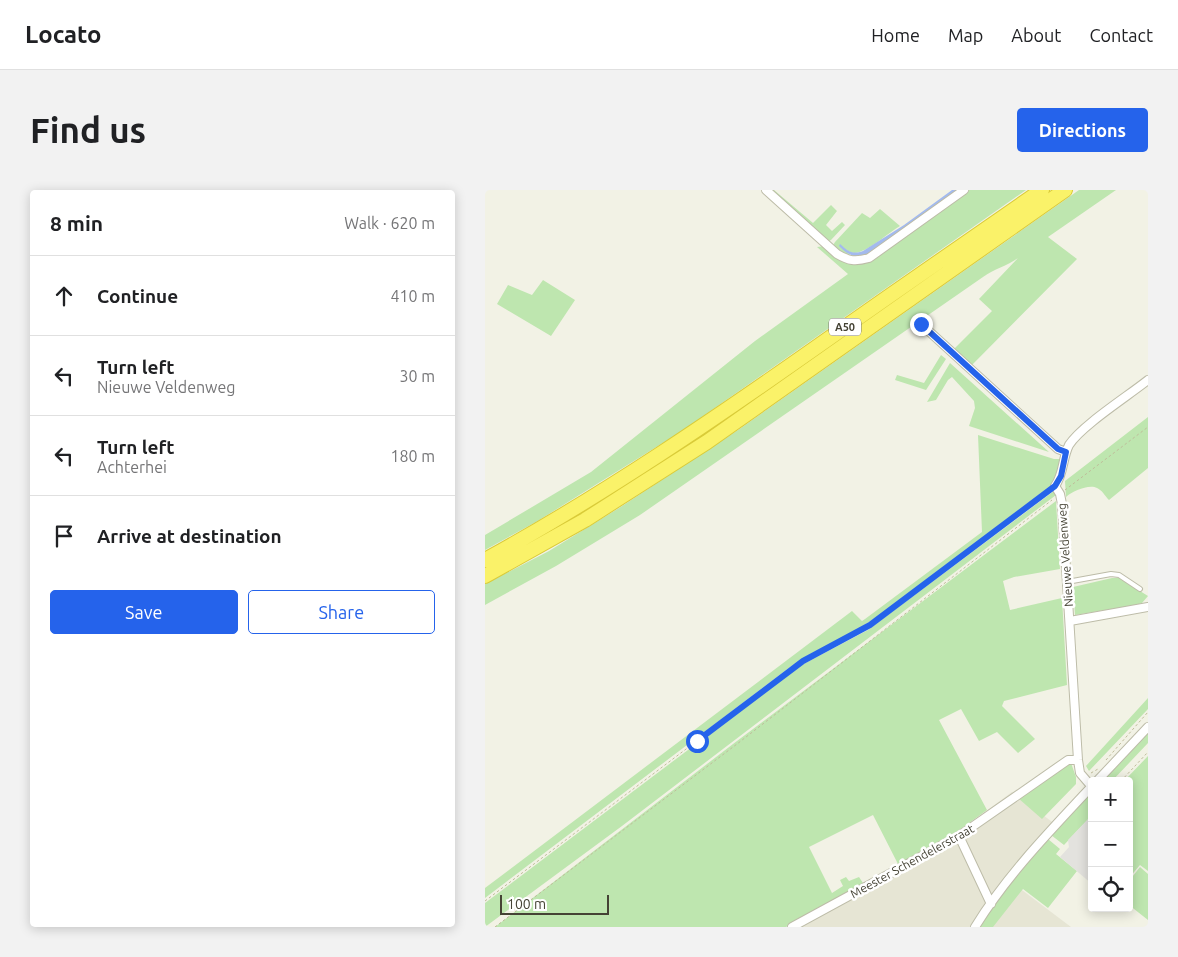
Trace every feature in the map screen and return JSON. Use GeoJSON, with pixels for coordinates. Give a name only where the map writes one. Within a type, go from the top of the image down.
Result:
{"type":"FeatureCollection","features":[{"type":"Feature","properties":{"kind":"highway","name":"A50"},"geometry":{"type":"LineString","coordinates":[[485,560],[539,530],[648,464],[1041,190]]}},
{"type":"Feature","properties":{"kind":"highway","name":"A50"},"geometry":{"type":"LineString","coordinates":[[485,576],[585,520],[707,442],[1065,190]]}},
{"type":"Feature","properties":{"kind":"street"},"geometry":{"type":"LineString","coordinates":[[766,190],[837,254],[849,261],[869,258],[964,190]]}},
{"type":"Feature","properties":{"kind":"street"},"geometry":{"type":"LineString","coordinates":[[921,324],[1058,449],[1066,452]]}},
{"type":"Feature","properties":{"kind":"street","name":"Nieuwe Veldenweg"},"geometry":{"type":"LineString","coordinates":[[1088,782],[1082,776],[1078,760],[1062,504],[1060,494],[1055,486],[1061,476],[1066,452],[1077,434],[1148,380]]}},
{"type":"Feature","properties":{"kind":"street","name":"Nieuwe Veldenweg"},"geometry":{"type":"LineString","coordinates":[[1070,621],[1148,607]]}},
{"type":"Feature","properties":{"kind":"street"},"geometry":{"type":"LineString","coordinates":[[1098,777],[1148,726]]}},
{"type":"Feature","properties":{"kind":"street","name":"Meester Schendelerstraat"},"geometry":{"type":"LineString","coordinates":[[792,927],[803,924],[959,836],[1068,760],[1078,760]]}},
{"type":"Feature","properties":{"kind":"street"},"geometry":{"type":"LineString","coordinates":[[975,927],[1008,881],[1088,790]]}},
{"type":"Feature","properties":{"kind":"street"},"geometry":{"type":"LineString","coordinates":[[959,836],[991,904]]}},
{"type":"Feature","properties":{"kind":"lane"},"geometry":{"type":"LineString","coordinates":[[1067,582],[1111,574],[1119,575],[1140,589]]}},
{"type":"Feature","properties":{"kind":"path"},"geometry":{"type":"LineString","coordinates":[[495,927],[1148,427]]}},
{"type":"Feature","properties":{"kind":"path"},"geometry":{"type":"LineString","coordinates":[[485,901],[792,669],[870,625],[1055,486]]}},
{"type":"Feature","properties":{"kind":"path"},"geometry":{"type":"LineString","coordinates":[[1105,761],[1148,712]]}},
{"type":"Feature","properties":{"kind":"path"},"geometry":{"type":"LineString","coordinates":[[1125,777],[1148,752]]}},
{"type":"Feature","properties":{"kind":"path"},"geometry":{"type":"LineString","coordinates":[[1082,776],[1099,768],[1097,777]]}},
{"type":"Feature","properties":{"kind":"shaded area"},"geometry":{"type":"Polygon","coordinates":[[[1012,792],[1059,827],[1014,884],[1071,927],[800,927],[805,916],[958,832],[1012,792]]]}},
{"type":"Feature","properties":{"kind":"shaded area"},"geometry":{"type":"Polygon","coordinates":[[[1088,819],[1088,881],[1060,857],[1069,847],[1068,840],[1088,819]]]}},
{"type":"Feature","properties":{"kind":"green space"},"geometry":{"type":"Polygon","coordinates":[[[769,190],[774,190],[813,223],[831,205],[837,211],[826,225],[832,231],[842,222],[845,225],[827,242],[769,190]]]}},
{"type":"Feature","properties":{"kind":"green space"},"geometry":{"type":"Polygon","coordinates":[[[957,190],[960,190],[870,255],[850,258],[832,247],[862,213],[870,218],[880,209],[900,226],[875,244],[855,253],[846,250],[840,244],[851,256],[871,252],[957,190]]]}},
{"type":"Feature","properties":{"kind":"green space"},"geometry":{"type":"Polygon","coordinates":[[[968,190],[1026,190],[682,431],[536,522],[485,550],[485,535],[591,472],[755,341],[848,274],[817,247],[825,246],[839,258],[869,261],[968,190]]]}},
{"type":"Feature","properties":{"kind":"green space"},"geometry":{"type":"Polygon","coordinates":[[[1079,190],[1116,190],[1048,237],[1077,259],[970,367],[952,351],[992,311],[979,299],[1018,258],[983,277],[640,515],[556,566],[485,605],[485,584],[549,551],[619,508],[738,430],[1079,190]]]}},
{"type":"Feature","properties":{"kind":"green space"},"geometry":{"type":"Polygon","coordinates":[[[543,280],[575,300],[551,336],[497,304],[508,285],[532,295],[543,280]]]}},
{"type":"Feature","properties":{"kind":"green space"},"geometry":{"type":"Polygon","coordinates":[[[941,355],[946,359],[926,390],[895,380],[897,375],[924,383],[941,355]]]}},
{"type":"Feature","properties":{"kind":"green space"},"geometry":{"type":"Polygon","coordinates":[[[950,363],[1049,452],[969,426],[975,408],[974,401],[952,377],[948,380],[936,400],[927,402],[950,363]]]}},
{"type":"Feature","properties":{"kind":"green space"},"geometry":{"type":"Polygon","coordinates":[[[1148,417],[1148,468],[1109,500],[1100,490],[1094,487],[1081,489],[1066,497],[1065,481],[1148,417]]]}},
{"type":"Feature","properties":{"kind":"green space"},"geometry":{"type":"Polygon","coordinates":[[[978,435],[1054,459],[1060,459],[1055,483],[881,614],[851,634],[812,653],[790,667],[485,898],[485,888],[852,611],[862,621],[982,532],[978,435]]]}},
{"type":"Feature","properties":{"kind":"green space"},"geometry":{"type":"Polygon","coordinates":[[[1054,491],[1056,495],[622,826],[485,927],[485,903],[798,667],[868,630],[1054,491]]]}},
{"type":"Feature","properties":{"kind":"green space"},"geometry":{"type":"Polygon","coordinates":[[[1056,501],[1060,569],[1014,577],[1003,581],[1010,610],[1062,598],[1067,685],[1004,701],[1002,706],[1035,739],[1018,753],[997,732],[979,741],[961,709],[939,720],[987,810],[958,831],[898,864],[873,815],[809,847],[832,893],[843,886],[840,880],[846,877],[849,881],[859,877],[863,883],[786,927],[495,927],[733,744],[1056,501]]]}},
{"type":"Feature","properties":{"kind":"green space"},"geometry":{"type":"Polygon","coordinates":[[[1119,578],[1148,596],[1142,603],[1136,605],[1075,615],[1073,587],[1119,578]]]}},
{"type":"Feature","properties":{"kind":"green space"},"geometry":{"type":"Polygon","coordinates":[[[1148,698],[1148,709],[1089,771],[1086,766],[1148,698]]]}},
{"type":"Feature","properties":{"kind":"green space"},"geometry":{"type":"Polygon","coordinates":[[[1148,733],[1148,743],[1116,777],[1105,777],[1148,733]]]}},
{"type":"Feature","properties":{"kind":"green space"},"geometry":{"type":"Polygon","coordinates":[[[1148,756],[1148,871],[1140,865],[1133,873],[1133,777],[1128,777],[1148,756]]]}},
{"type":"Feature","properties":{"kind":"green space"},"geometry":{"type":"Polygon","coordinates":[[[1071,763],[1076,777],[1076,784],[1042,819],[1018,798],[1071,763]]]}},
{"type":"Feature","properties":{"kind":"green space"},"geometry":{"type":"Polygon","coordinates":[[[1088,795],[1088,819],[1064,845],[1051,835],[1088,795]]]}},
{"type":"Feature","properties":{"kind":"green space"},"geometry":{"type":"Polygon","coordinates":[[[1048,839],[1060,849],[1056,854],[1077,871],[1048,908],[1023,889],[993,927],[980,927],[998,899],[1048,839]]]}},
{"type":"Feature","properties":{"kind":"green space"},"geometry":{"type":"Polygon","coordinates":[[[1140,867],[1148,874],[1148,920],[1133,908],[1133,876],[1140,867]]]}},
{"type":"Feature","properties":{"kind":"water"},"geometry":{"type":"Polygon","coordinates":[[[952,190],[957,190],[867,255],[851,255],[839,246],[840,244],[853,252],[863,251],[904,225],[952,190]]]}},
{"type":"Feature","properties":{"kind":"route"},"geometry":{"type":"LineString","coordinates":[[697,741],[803,661],[862,631],[1055,486],[1059,480],[1066,452],[1058,449],[921,324]]}}]}
